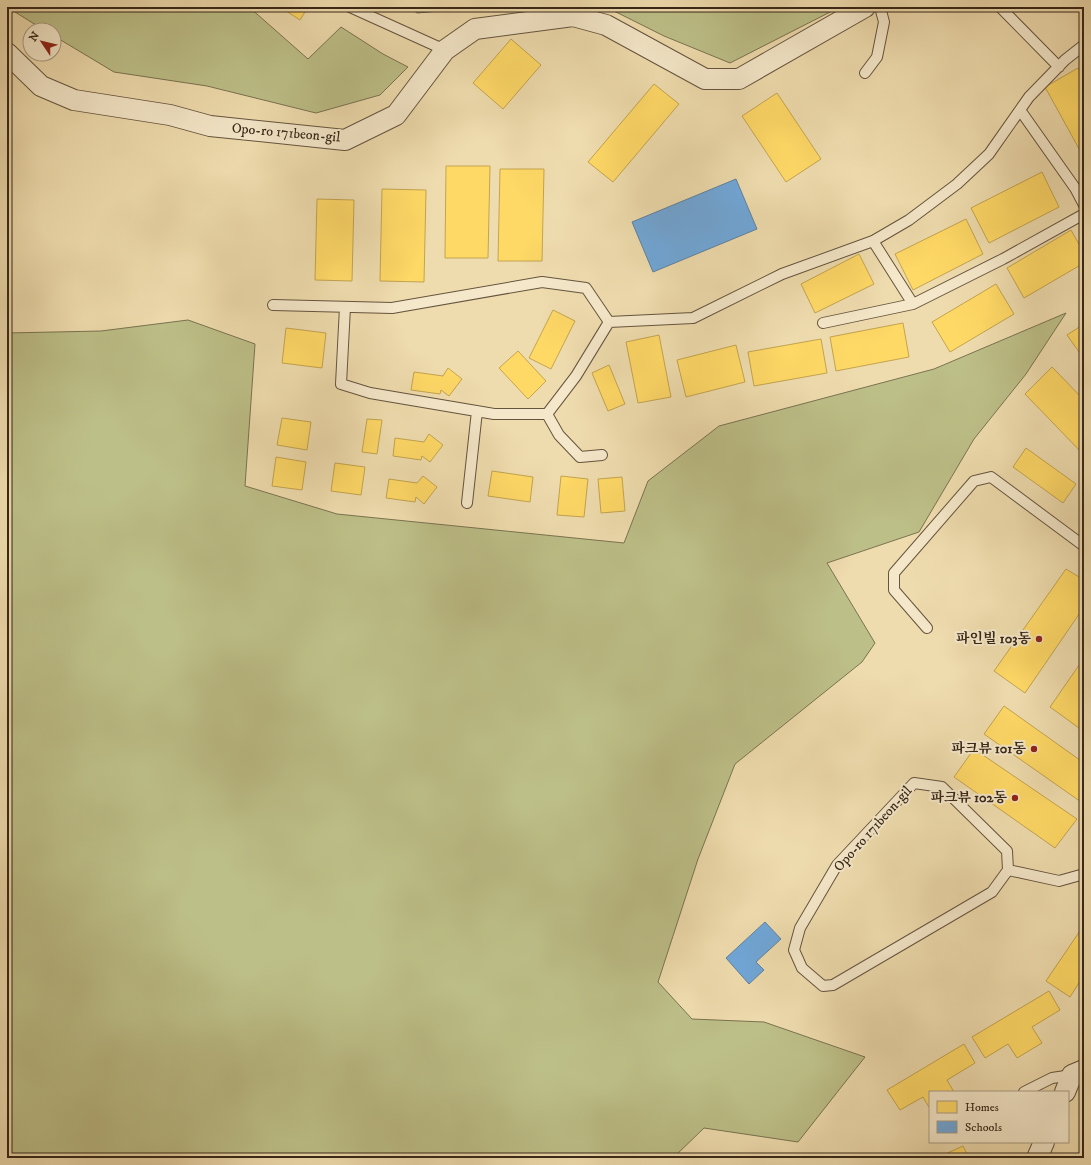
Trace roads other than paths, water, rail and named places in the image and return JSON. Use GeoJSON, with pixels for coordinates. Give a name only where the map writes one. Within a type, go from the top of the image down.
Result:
{"type":"FeatureCollection","features":[{"type":"Feature","properties":{"kind":"street","name":"Opo-ro 171beon-gil"},"geometry":{"type":"LineString","coordinates":[[7,53],[41,86],[74,100],[170,116],[210,126],[345,140],[396,115],[445,50],[475,29],[573,16],[606,25],[705,79],[739,79],[865,7]]}},
{"type":"Feature","properties":{"kind":"street"},"geometry":{"type":"LineString","coordinates":[[1037,1158],[1044,1143]]}},
{"type":"Feature","properties":{"kind":"lane"},"geometry":{"type":"LineString","coordinates":[[350,7],[445,50]]}},
{"type":"Feature","properties":{"kind":"lane"},"geometry":{"type":"LineString","coordinates":[[864,73],[877,57],[884,22],[880,7]]}},
{"type":"Feature","properties":{"kind":"lane"},"geometry":{"type":"LineString","coordinates":[[1000,7],[1059,67]]}},
{"type":"Feature","properties":{"kind":"lane"},"geometry":{"type":"LineString","coordinates":[[609,322],[694,318],[782,274],[873,241],[909,220],[957,184],[989,154],[1029,97],[1084,45]]}},
{"type":"Feature","properties":{"kind":"lane"},"geometry":{"type":"LineString","coordinates":[[1020,110],[1075,188],[1084,205]]}},
{"type":"Feature","properties":{"kind":"lane"},"geometry":{"type":"LineString","coordinates":[[823,323],[913,304],[1003,259],[1084,214]]}},
{"type":"Feature","properties":{"kind":"lane"},"geometry":{"type":"LineString","coordinates":[[873,241],[913,304]]}},
{"type":"Feature","properties":{"kind":"lane"},"geometry":{"type":"LineString","coordinates":[[273,305],[392,308],[542,282],[586,288],[609,322]]}},
{"type":"Feature","properties":{"kind":"lane"},"geometry":{"type":"LineString","coordinates":[[345,307],[341,384],[370,393],[477,412],[494,414],[547,414]]}},
{"type":"Feature","properties":{"kind":"lane"},"geometry":{"type":"LineString","coordinates":[[547,414],[576,376],[609,322]]}},
{"type":"Feature","properties":{"kind":"lane"},"geometry":{"type":"LineString","coordinates":[[467,503],[477,412]]}},
{"type":"Feature","properties":{"kind":"lane"},"geometry":{"type":"LineString","coordinates":[[547,414],[559,435],[580,457],[602,455]]}},
{"type":"Feature","properties":{"kind":"lane"},"geometry":{"type":"LineString","coordinates":[[927,628],[894,590],[894,573],[974,481],[990,477],[1084,546]]}},
{"type":"Feature","properties":{"kind":"lane","name":"Opo-ro 171beon-gil"},"geometry":{"type":"LineString","coordinates":[[914,783],[942,788],[1007,851],[1008,870],[992,892],[833,985],[823,986],[802,968],[794,950],[800,928],[837,865],[914,783]]}},
{"type":"Feature","properties":{"kind":"lane"},"geometry":{"type":"LineString","coordinates":[[1008,870],[1059,881],[1084,874]]}},
{"type":"Feature","properties":{"kind":"lane"},"geometry":{"type":"LineString","coordinates":[[1026,1091],[1052,1078],[1073,1079]]}},
{"type":"Feature","properties":{"kind":"place","name":"파인빌 103동"},"geometry":{"type":"Point","coordinates":[1039,639]}},
{"type":"Feature","properties":{"kind":"place","name":"파크뷰 101동"},"geometry":{"type":"Point","coordinates":[1034,749]}},
{"type":"Feature","properties":{"kind":"place","name":"파크뷰 102동"},"geometry":{"type":"Point","coordinates":[1015,798]}}]}
